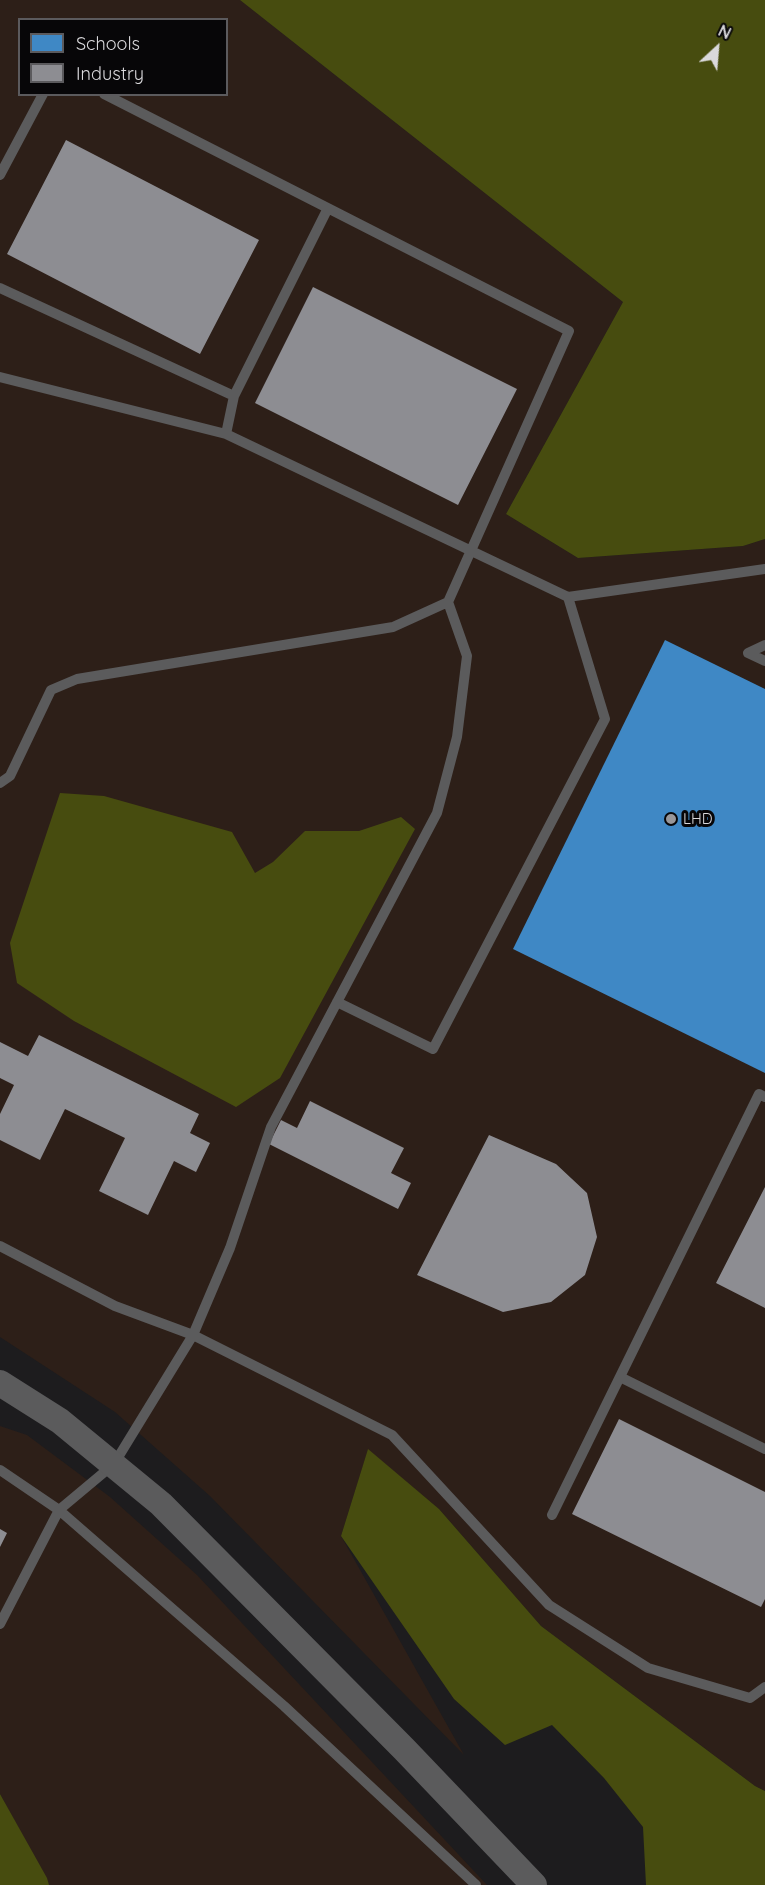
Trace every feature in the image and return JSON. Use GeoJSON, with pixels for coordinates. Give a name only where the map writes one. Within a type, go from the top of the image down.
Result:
{"type":"FeatureCollection","features":[{"type":"Feature","properties":{"kind":"street"},"geometry":{"type":"LineString","coordinates":[[0,1383],[60,1421],[114,1464],[178,1521],[412,1757],[534,1885]]}},
{"type":"Feature","properties":{"kind":"lane"},"geometry":{"type":"LineString","coordinates":[[0,175],[42,96]]}},
{"type":"Feature","properties":{"kind":"lane"},"geometry":{"type":"LineString","coordinates":[[0,783],[10,776],[51,690],[77,679],[393,627],[448,602],[569,331],[327,210],[108,96]]}},
{"type":"Feature","properties":{"kind":"lane"},"geometry":{"type":"LineString","coordinates":[[226,434],[234,396],[327,210]]}},
{"type":"Feature","properties":{"kind":"lane"},"geometry":{"type":"LineString","coordinates":[[0,288],[234,396]]}},
{"type":"Feature","properties":{"kind":"lane"},"geometry":{"type":"LineString","coordinates":[[0,377],[226,434],[471,553],[568,597],[765,569]]}},
{"type":"Feature","properties":{"kind":"lane"},"geometry":{"type":"LineString","coordinates":[[338,1002],[433,1049],[604,719],[568,597]]}},
{"type":"Feature","properties":{"kind":"lane"},"geometry":{"type":"LineString","coordinates":[[0,1624],[59,1510],[114,1464],[193,1335],[230,1248],[272,1127],[437,813],[457,737],[467,656],[448,602]]}},
{"type":"Feature","properties":{"kind":"lane"},"geometry":{"type":"LineString","coordinates":[[765,645],[748,653],[765,661]]}},
{"type":"Feature","properties":{"kind":"lane"},"geometry":{"type":"LineString","coordinates":[[552,1515],[759,1094],[765,1097]]}},
{"type":"Feature","properties":{"kind":"lane"},"geometry":{"type":"LineString","coordinates":[[0,1246],[116,1306],[193,1335],[392,1435],[549,1605],[648,1668],[750,1698],[765,1687]]}},
{"type":"Feature","properties":{"kind":"lane"},"geometry":{"type":"LineString","coordinates":[[620,1377],[765,1449]]}},
{"type":"Feature","properties":{"kind":"lane"},"geometry":{"type":"LineString","coordinates":[[0,1470],[59,1510],[284,1706],[476,1885]]}},
{"type":"Feature","properties":{"kind":"shaded area"},"geometry":{"type":"Polygon","coordinates":[[[0,0],[240,0],[623,302],[506,514],[578,558],[743,546],[765,539],[765,1791],[755,1786],[541,1626],[439,1509],[368,1450],[341,1536],[464,1755],[210,1496],[115,1412],[0,1337],[0,0]]]}},
{"type":"Feature","properties":{"kind":"shaded area"},"geometry":{"type":"Polygon","coordinates":[[[0,1426],[27,1435],[110,1497],[197,1575],[487,1885],[49,1885],[0,1794],[0,1426]]]}},
{"type":"Feature","properties":{"kind":"green space"},"geometry":{"type":"Polygon","coordinates":[[[240,0],[765,0],[765,539],[743,546],[578,558],[506,514],[623,302],[240,0]]]}},
{"type":"Feature","properties":{"kind":"green space"},"geometry":{"type":"Polygon","coordinates":[[[60,793],[104,796],[232,832],[255,873],[273,862],[305,831],[359,831],[401,817],[415,829],[280,1078],[236,1107],[74,1021],[17,983],[10,943],[60,793]]]}},
{"type":"Feature","properties":{"kind":"green space"},"geometry":{"type":"Polygon","coordinates":[[[368,1449],[439,1509],[541,1626],[755,1786],[765,1791],[765,1885],[646,1885],[643,1827],[604,1778],[552,1725],[505,1745],[454,1699],[341,1536],[368,1449]]]}},
{"type":"Feature","properties":{"kind":"green space"},"geometry":{"type":"Polygon","coordinates":[[[0,1794],[47,1878],[49,1885],[0,1885],[0,1794]]]}},
{"type":"Feature","properties":{"kind":"building: Schools","name":"LHD"},"geometry":{"type":"Polygon","coordinates":[[[665,640],[765,689],[765,1073],[513,949],[665,640]]]}},
{"type":"Feature","properties":{"kind":"building: Industry"},"geometry":{"type":"Polygon","coordinates":[[[66,140],[259,240],[200,354],[7,254],[66,140]]]}},
{"type":"Feature","properties":{"kind":"building: Industry"},"geometry":{"type":"Polygon","coordinates":[[[313,287],[517,389],[458,505],[255,403],[313,287]]]}},
{"type":"Feature","properties":{"kind":"building: Industry"},"geometry":{"type":"Polygon","coordinates":[[[39,1035],[199,1114],[190,1133],[210,1143],[196,1172],[174,1161],[148,1215],[99,1191],[125,1138],[65,1109],[40,1160],[0,1140],[0,1114],[14,1085],[0,1078],[0,1042],[28,1056],[39,1035]]]}},
{"type":"Feature","properties":{"kind":"building: Industry"},"geometry":{"type":"Polygon","coordinates":[[[310,1101],[404,1148],[391,1173],[411,1183],[398,1209],[269,1144],[281,1120],[297,1128],[310,1101]]]}},
{"type":"Feature","properties":{"kind":"building: Industry"},"geometry":{"type":"Polygon","coordinates":[[[489,1135],[556,1164],[587,1193],[597,1237],[585,1275],[551,1302],[503,1312],[417,1275],[489,1135]]]}},
{"type":"Feature","properties":{"kind":"building: Industry"},"geometry":{"type":"Polygon","coordinates":[[[765,1187],[765,1308],[716,1283],[765,1187]]]}},
{"type":"Feature","properties":{"kind":"building: Industry"},"geometry":{"type":"Polygon","coordinates":[[[619,1419],[765,1492],[765,1599],[761,1607],[572,1514],[619,1419]]]}},
{"type":"Feature","properties":{"kind":"building: Industry"},"geometry":{"type":"Polygon","coordinates":[[[0,1529],[7,1533],[0,1547],[0,1529]]]}},
{"type":"Feature","properties":{"kind":"place","name":"LHD"},"geometry":{"type":"Point","coordinates":[671,819]}}]}
